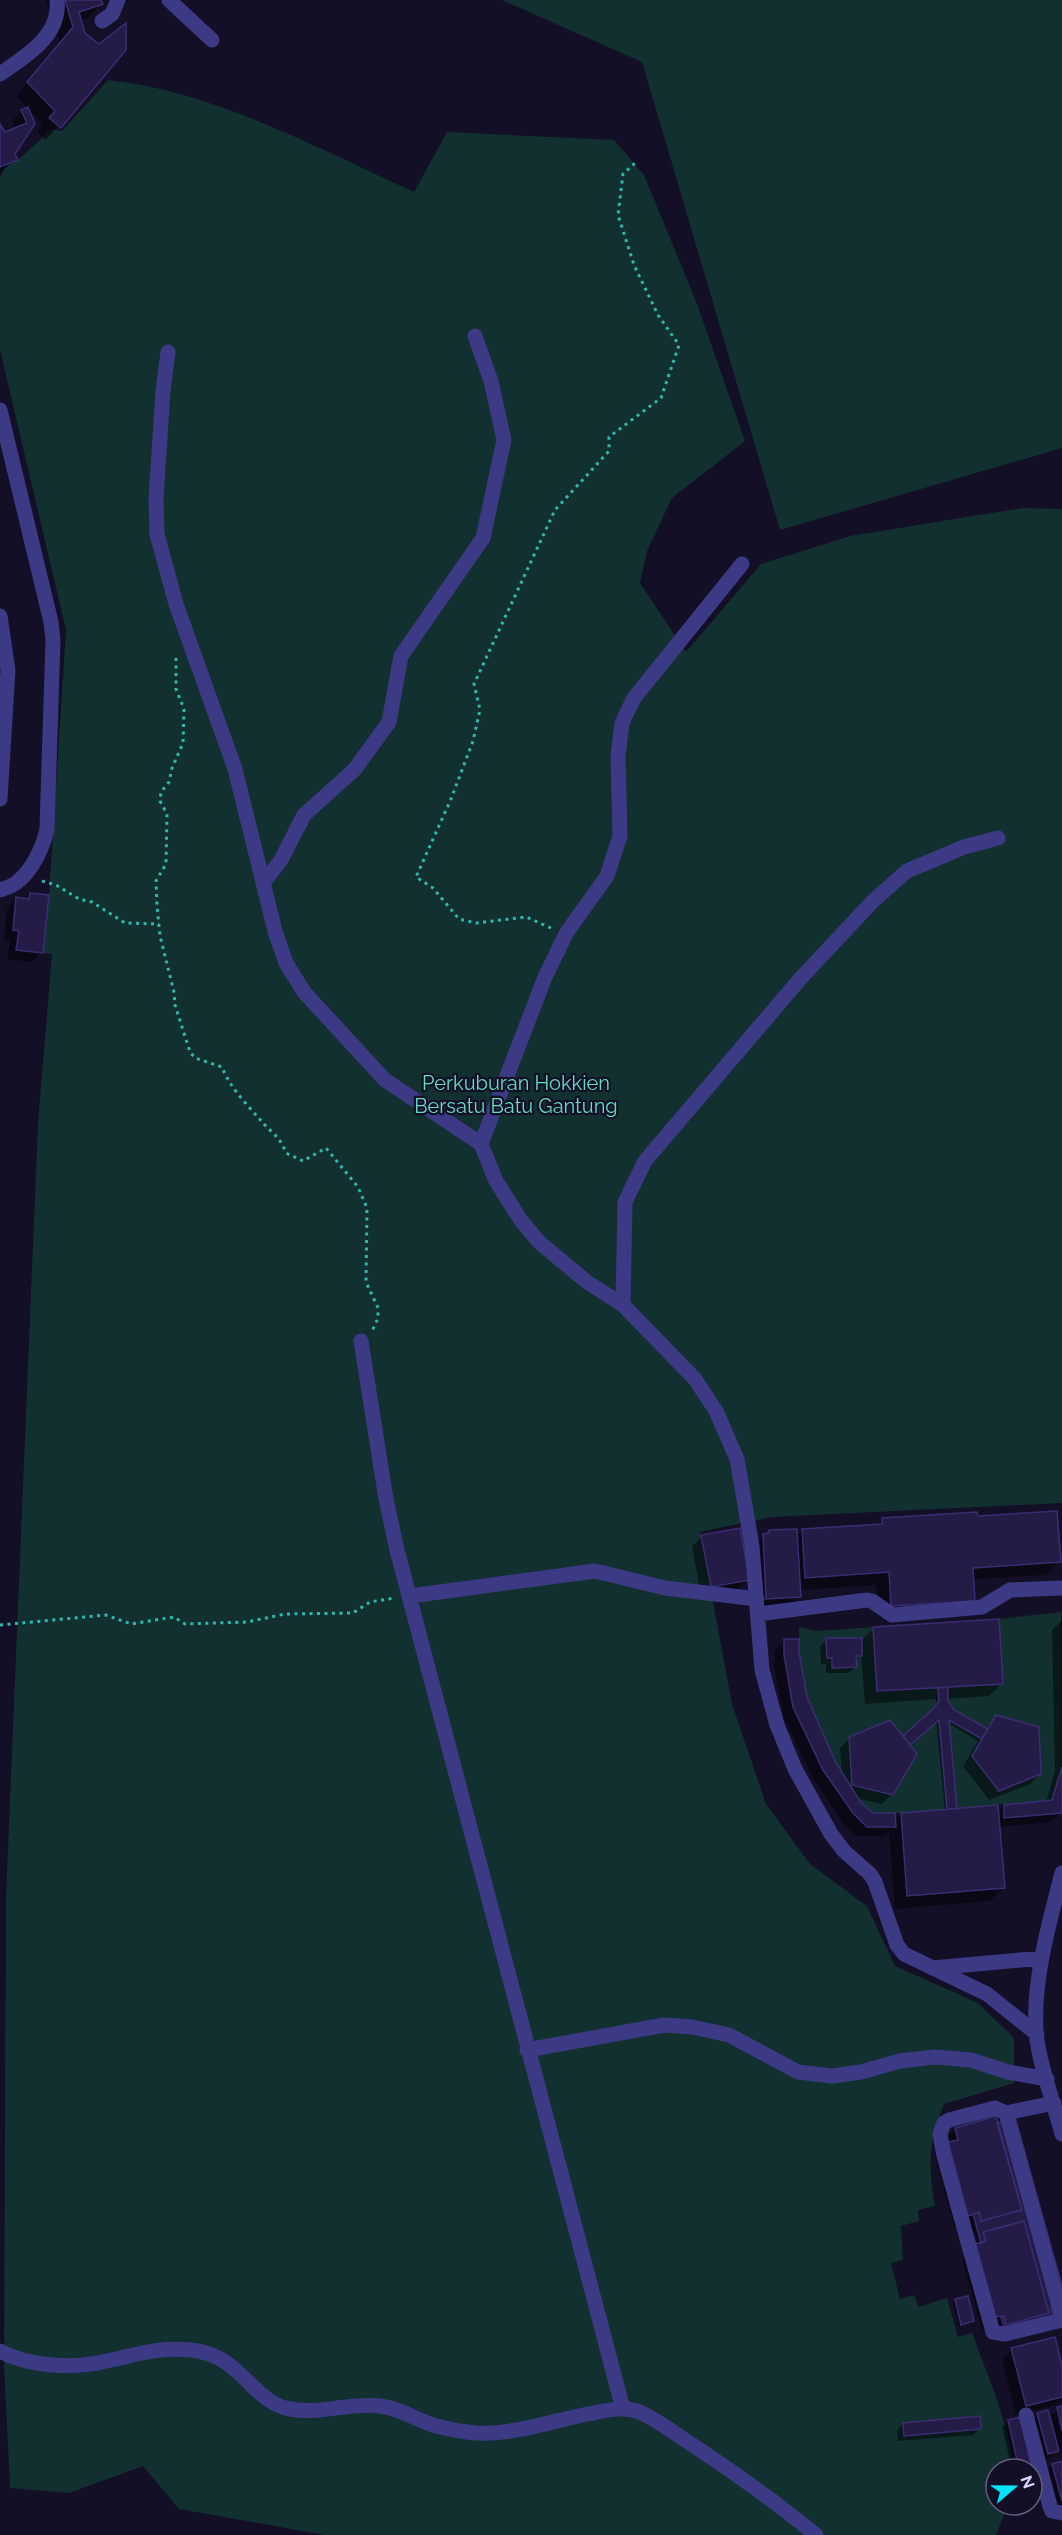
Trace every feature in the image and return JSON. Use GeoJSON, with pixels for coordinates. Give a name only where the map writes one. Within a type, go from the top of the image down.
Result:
{"type":"FeatureCollection","features":[{"type":"Feature","properties":{"kind":"street"},"geometry":{"type":"LineString","coordinates":[[0,75],[44,40],[53,29],[58,14],[57,0]]}},
{"type":"Feature","properties":{"kind":"street"},"geometry":{"type":"LineString","coordinates":[[102,21],[111,14],[118,0]]}},
{"type":"Feature","properties":{"kind":"street"},"geometry":{"type":"LineString","coordinates":[[169,0],[212,40]]}},
{"type":"Feature","properties":{"kind":"street"},"geometry":{"type":"LineString","coordinates":[[263,884],[280,860],[304,815],[355,769],[389,722],[401,656],[483,538],[504,440],[491,381],[475,336]]}},
{"type":"Feature","properties":{"kind":"street"},"geometry":{"type":"LineString","coordinates":[[168,352],[156,498],[157,534],[176,604],[235,769],[274,931],[286,963],[304,992],[385,1080],[482,1144],[496,1181],[520,1219],[539,1242],[587,1282],[623,1305],[694,1379],[716,1411],[737,1459],[752,1546],[762,1670],[777,1725],[795,1769],[831,1834],[844,1851],[870,1874],[875,1882],[897,1945],[904,1953],[987,1994],[1036,2034]]}},
{"type":"Feature","properties":{"kind":"street"},"geometry":{"type":"LineString","coordinates":[[0,410],[51,622],[53,640],[47,828],[41,850],[22,876],[15,884],[0,890]]}},
{"type":"Feature","properties":{"kind":"street"},"geometry":{"type":"LineString","coordinates":[[482,1144],[545,977],[567,932],[608,876],[620,836],[618,756],[622,723],[634,698],[742,564]]}},
{"type":"Feature","properties":{"kind":"street"},"geometry":{"type":"LineString","coordinates":[[0,616],[4,659],[0,799]]}},
{"type":"Feature","properties":{"kind":"street"},"geometry":{"type":"LineString","coordinates":[[623,1305],[625,1202],[645,1161],[800,979],[873,901],[907,871],[964,847],[998,838]]}},
{"type":"Feature","properties":{"kind":"street"},"geometry":{"type":"LineString","coordinates":[[361,1341],[386,1499],[527,2050],[623,2409]]}},
{"type":"Feature","properties":{"kind":"street"},"geometry":{"type":"LineString","coordinates":[[410,1596],[595,1571],[758,1607],[867,1600],[892,1615],[982,1607],[1010,1590],[1062,1588]]}},
{"type":"Feature","properties":{"kind":"street"},"geometry":{"type":"LineString","coordinates":[[1062,1873],[1042,1958],[1036,2003],[1036,2034],[1062,2134]]}},
{"type":"Feature","properties":{"kind":"street"},"geometry":{"type":"LineString","coordinates":[[932,1968],[1042,1958]]}},
{"type":"Feature","properties":{"kind":"street"},"geometry":{"type":"LineString","coordinates":[[527,2050],[664,2025],[692,2027],[729,2035],[798,2072],[831,2076],[851,2074],[900,2061],[935,2057],[971,2060],[1008,2072],[1047,2079]]}},
{"type":"Feature","properties":{"kind":"street"},"geometry":{"type":"LineString","coordinates":[[1006,2113],[1062,2318],[1005,2334],[993,2332],[944,2156],[940,2129],[949,2120],[994,2108],[1006,2113],[1054,2103]]}},
{"type":"Feature","properties":{"kind":"street"},"geometry":{"type":"LineString","coordinates":[[0,2351],[12,2357],[55,2364],[80,2365],[153,2349],[194,2350],[228,2362],[277,2406],[310,2410],[364,2404],[384,2406],[435,2426],[476,2433],[512,2431],[623,2409],[651,2418],[768,2496],[816,2535]]}},
{"type":"Feature","properties":{"kind":"street"},"geometry":{"type":"LineString","coordinates":[[1026,2415],[1050,2506],[1052,2511],[1062,2513]]}},
{"type":"Feature","properties":{"kind":"path"},"geometry":{"type":"LineString","coordinates":[[567,932],[544,927],[526,917],[476,923],[459,919],[433,888],[416,877],[451,799],[473,741],[480,710],[474,684],[555,510],[609,451],[609,437],[661,398],[679,345],[658,315],[634,265],[618,215],[622,174],[635,163]]}},
{"type":"Feature","properties":{"kind":"path"},"geometry":{"type":"LineString","coordinates":[[175,654],[176,689],[184,709],[183,743],[172,768],[169,782],[161,792],[160,801],[167,814],[166,864],[156,881],[159,924],[175,996],[174,1002],[190,1052],[195,1058],[222,1067],[226,1078],[247,1105],[280,1138],[286,1153],[303,1161],[326,1148],[358,1186],[367,1208],[366,1282],[378,1308],[374,1329],[361,1341]]}},
{"type":"Feature","properties":{"kind":"path"},"geometry":{"type":"LineString","coordinates":[[22,876],[56,885],[79,899],[93,902],[125,923],[159,924]]}},
{"type":"Feature","properties":{"kind":"path"},"geometry":{"type":"LineString","coordinates":[[0,1625],[106,1615],[131,1624],[174,1617],[185,1624],[247,1622],[285,1614],[353,1613],[370,1602],[410,1596]]}},
{"type":"Feature","properties":{"kind":"green space"},"geometry":{"type":"Polygon","coordinates":[[[502,0],[1062,0],[1062,448],[780,530],[642,62],[502,0]]]}},
{"type":"Feature","properties":{"kind":"green space","name":"Perkuburan Hokkien Bersatu Batu Gantung"},"geometry":{"type":"Polygon","coordinates":[[[108,80],[147,86],[187,96],[264,124],[414,192],[447,132],[614,140],[644,175],[696,301],[745,441],[672,498],[647,551],[640,583],[686,652],[761,564],[850,536],[1023,508],[1062,509],[1062,1503],[772,1517],[700,1532],[732,1704],[766,1804],[810,1864],[867,1906],[895,1966],[978,2003],[1014,2038],[1014,2083],[944,2104],[935,2131],[931,2154],[931,2178],[935,2206],[918,2210],[919,2221],[901,2226],[903,2260],[891,2263],[900,2299],[914,2295],[919,2307],[947,2298],[958,2337],[972,2333],[991,2383],[1011,2451],[1012,2457],[984,2457],[984,2517],[1003,2517],[996,2535],[325,2535],[179,2509],[143,2466],[69,2493],[10,2488],[4,2365],[6,1897],[38,1123],[52,954],[43,953],[49,895],[66,630],[0,350],[0,177],[7,165],[18,160],[52,129],[62,131],[108,80]]]}},
{"type":"Feature","properties":{"kind":"green space"},"geometry":{"type":"Polygon","coordinates":[[[1061,1612],[1062,1767],[1052,1800],[901,1813],[873,1813],[861,1803],[835,1761],[807,1697],[799,1652],[799,1627],[816,1631],[873,1627],[878,1691],[1003,1684],[999,1619],[1061,1612]]]}},
{"type":"Feature","properties":{"kind":"building"},"geometry":{"type":"Polygon","coordinates":[[[65,0],[101,0],[103,4],[79,12],[85,33],[99,44],[126,23],[126,50],[61,128],[49,118],[55,111],[27,82],[73,27],[65,0]]]}},
{"type":"Feature","properties":{"kind":"building"},"geometry":{"type":"Polygon","coordinates":[[[28,107],[35,124],[15,154],[18,160],[0,167],[0,124],[5,132],[27,123],[21,110],[28,107]]]}},
{"type":"Feature","properties":{"kind":"building"},"geometry":{"type":"Polygon","coordinates":[[[30,893],[49,895],[43,953],[16,950],[19,931],[13,930],[16,897],[29,899],[30,893]]]}},
{"type":"Feature","properties":{"kind":"building"},"geometry":{"type":"Polygon","coordinates":[[[1057,1511],[1061,1562],[973,1568],[975,1601],[891,1606],[889,1572],[805,1578],[802,1529],[882,1524],[882,1518],[977,1512],[978,1516],[1057,1511]]]}},
{"type":"Feature","properties":{"kind":"building"},"geometry":{"type":"Polygon","coordinates":[[[740,1528],[750,1580],[711,1587],[701,1535],[740,1528]]]}},
{"type":"Feature","properties":{"kind":"building"},"geometry":{"type":"Polygon","coordinates":[[[797,1529],[801,1597],[766,1599],[763,1534],[769,1533],[769,1530],[797,1529]]]}},
{"type":"Feature","properties":{"kind":"building"},"geometry":{"type":"Polygon","coordinates":[[[999,1619],[1003,1684],[877,1691],[873,1627],[999,1619]]]}},
{"type":"Feature","properties":{"kind":"building"},"geometry":{"type":"Polygon","coordinates":[[[826,1638],[862,1638],[862,1656],[856,1656],[857,1667],[832,1668],[832,1658],[827,1658],[826,1638]]]}},
{"type":"Feature","properties":{"kind":"building"},"geometry":{"type":"Polygon","coordinates":[[[784,1639],[799,1639],[807,1697],[835,1761],[861,1803],[873,1813],[895,1813],[896,1827],[867,1827],[853,1813],[823,1770],[793,1707],[784,1655],[784,1639]]]}},
{"type":"Feature","properties":{"kind":"building"},"geometry":{"type":"Polygon","coordinates":[[[948,1687],[948,1701],[954,1710],[988,1729],[982,1739],[949,1720],[957,1809],[947,1809],[939,1720],[910,1745],[903,1736],[939,1701],[938,1688],[948,1687]]]}},
{"type":"Feature","properties":{"kind":"building"},"geometry":{"type":"Polygon","coordinates":[[[996,1715],[1039,1727],[1041,1774],[999,1791],[972,1756],[996,1715]]]}},
{"type":"Feature","properties":{"kind":"building"},"geometry":{"type":"Polygon","coordinates":[[[890,1720],[917,1754],[893,1795],[852,1785],[849,1737],[890,1720]]]}},
{"type":"Feature","properties":{"kind":"building"},"geometry":{"type":"Polygon","coordinates":[[[1062,1767],[1062,1813],[1004,1818],[1004,1805],[1052,1800],[1062,1767]]]}},
{"type":"Feature","properties":{"kind":"building"},"geometry":{"type":"Polygon","coordinates":[[[998,1805],[1005,1888],[907,1896],[901,1813],[998,1805]]]}},
{"type":"Feature","properties":{"kind":"building"},"geometry":{"type":"Polygon","coordinates":[[[996,2116],[1022,2210],[981,2221],[979,2212],[968,2216],[948,2142],[958,2140],[955,2128],[996,2116]]]}},
{"type":"Feature","properties":{"kind":"building"},"geometry":{"type":"Polygon","coordinates":[[[1015,2117],[1062,2286],[1062,2305],[1051,2308],[1053,2316],[1005,2330],[1001,2317],[1004,2316],[1006,2325],[1049,2313],[1024,2221],[983,2232],[986,2241],[981,2243],[973,2214],[979,2212],[981,2221],[1022,2210],[997,2123],[1015,2117]]]}},
{"type":"Feature","properties":{"kind":"building"},"geometry":{"type":"Polygon","coordinates":[[[1024,2221],[1049,2313],[1006,2325],[1004,2316],[994,2317],[974,2244],[986,2241],[983,2232],[1024,2221]]]}},
{"type":"Feature","properties":{"kind":"building"},"geometry":{"type":"Polygon","coordinates":[[[968,2296],[974,2321],[961,2325],[955,2299],[968,2296]]]}},
{"type":"Feature","properties":{"kind":"building"},"geometry":{"type":"Polygon","coordinates":[[[1055,2337],[1062,2365],[1062,2397],[1026,2406],[1011,2348],[1055,2337]]]}},
{"type":"Feature","properties":{"kind":"building"},"geometry":{"type":"Polygon","coordinates":[[[1062,2406],[1062,2431],[1057,2407],[1062,2406]]]}},
{"type":"Feature","properties":{"kind":"building"},"geometry":{"type":"Polygon","coordinates":[[[1048,2410],[1059,2451],[1048,2454],[1037,2413],[1048,2410]]]}},
{"type":"Feature","properties":{"kind":"building"},"geometry":{"type":"Polygon","coordinates":[[[980,2416],[981,2429],[904,2436],[903,2423],[980,2416]]]}},
{"type":"Feature","properties":{"kind":"building"},"geometry":{"type":"Polygon","coordinates":[[[1020,2417],[1029,2457],[1016,2457],[1008,2420],[1020,2417]]]}},
{"type":"Feature","properties":{"kind":"building"},"geometry":{"type":"Polygon","coordinates":[[[1062,2461],[1062,2501],[1052,2464],[1062,2461]]]}}]}
